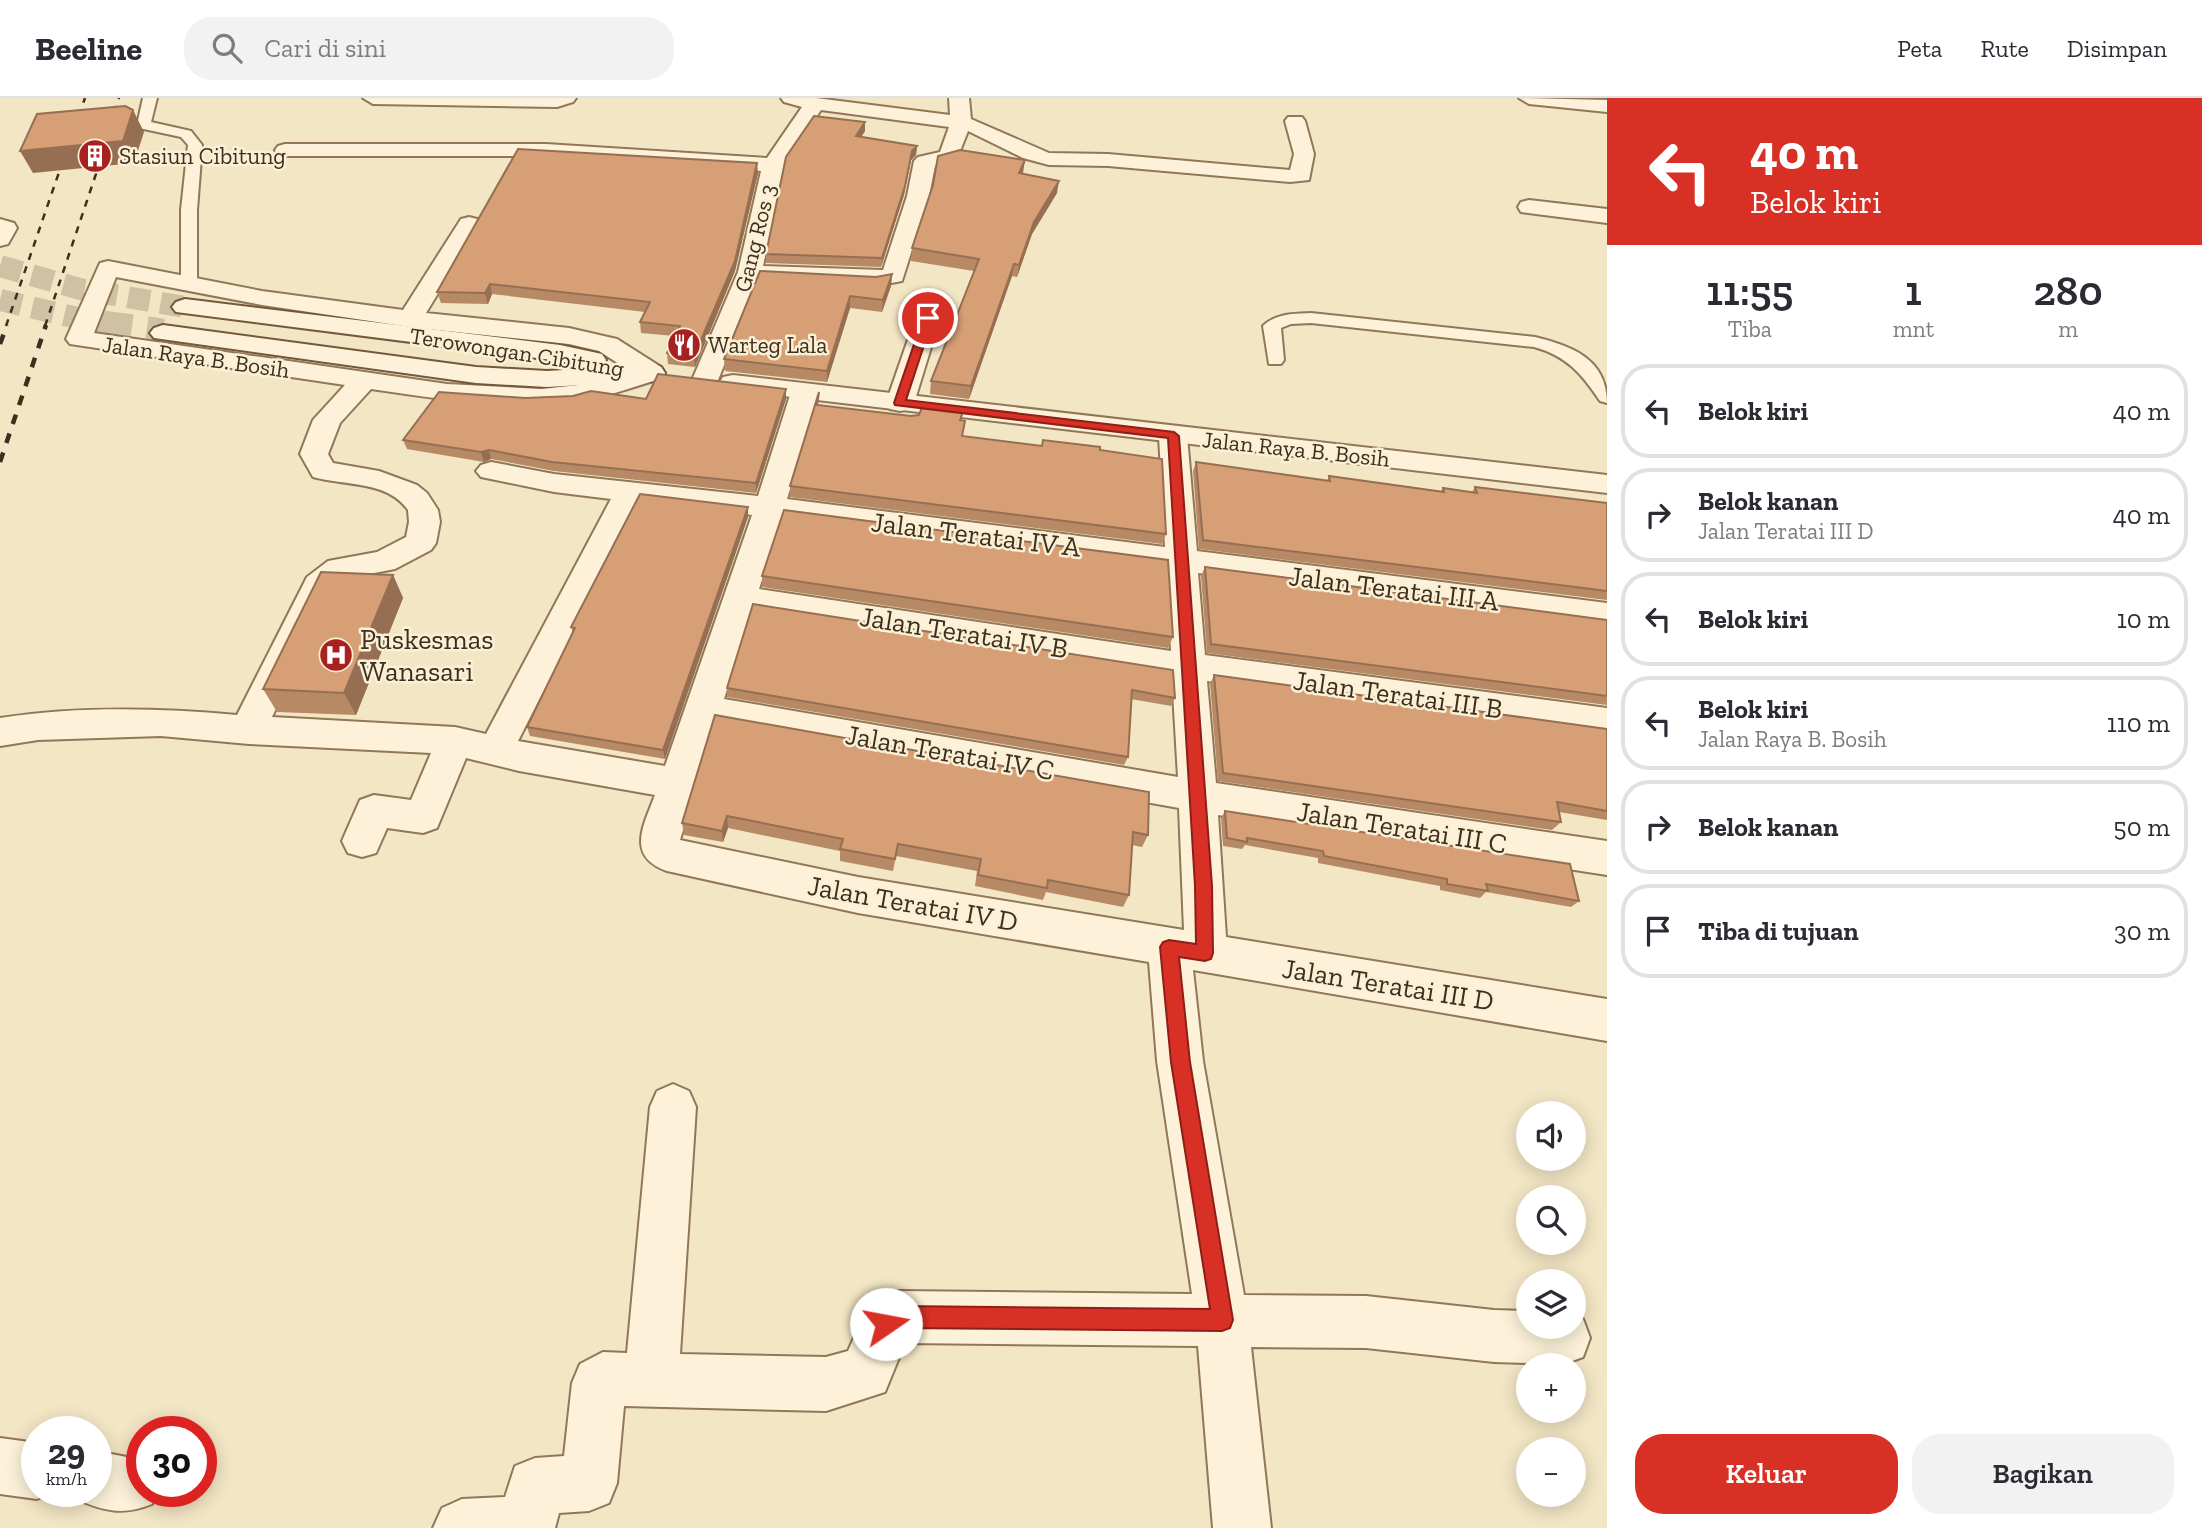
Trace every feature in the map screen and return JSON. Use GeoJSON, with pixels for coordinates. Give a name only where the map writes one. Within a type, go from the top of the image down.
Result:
{"type":"FeatureCollection","features":[{"type":"Feature","properties":{"kind":"street"},"geometry":{"type":"LineString","coordinates":[[373,98],[557,101],[566,98]]}},
{"type":"Feature","properties":{"kind":"street"},"geometry":{"type":"LineString","coordinates":[[791,98],[816,104],[961,122],[1030,154],[1049,159],[1108,160],[1290,176],[1301,175],[1305,162],[1295,121]]}},
{"type":"Feature","properties":{"kind":"street"},"geometry":{"type":"LineString","coordinates":[[750,272],[875,279],[893,275],[918,196],[925,161],[949,157],[961,122],[959,98]]}},
{"type":"Feature","properties":{"kind":"street"},"geometry":{"type":"LineString","coordinates":[[1529,98],[1607,106]]}},
{"type":"Feature","properties":{"kind":"street","name":"Gang Ros 3"},"geometry":{"type":"LineString","coordinates":[[705,380],[750,272],[773,165],[806,114],[816,104]]}},
{"type":"Feature","properties":{"kind":"street"},"geometry":{"type":"LineString","coordinates":[[285,150],[546,150],[773,165]]}},
{"type":"Feature","properties":{"kind":"street"},"geometry":{"type":"LineString","coordinates":[[1528,207],[1607,216]]}},
{"type":"Feature","properties":{"kind":"street"},"geometry":{"type":"LineString","coordinates":[[410,319],[469,224]]}},
{"type":"Feature","properties":{"kind":"street"},"geometry":{"type":"LineString","coordinates":[[0,226],[6,228],[0,239]]}},
{"type":"Feature","properties":{"kind":"street","name":"Jalan Raya B. Bosih"},"geometry":{"type":"LineString","coordinates":[[652,373],[608,345],[569,336],[410,319],[262,298],[187,295],[108,268],[79,340],[447,392],[541,397],[581,393],[652,373],[1174,436],[1607,484]]}},
{"type":"Feature","properties":{"kind":"street","name":"Terowongan Cibitung"},"geometry":{"type":"LineString","coordinates":[[187,295],[560,353],[652,373]]}},
{"type":"Feature","properties":{"kind":"street"},"geometry":{"type":"LineString","coordinates":[[900,403],[932,305]]}},
{"type":"Feature","properties":{"kind":"street","name":"Terowongan Cibitung"},"geometry":{"type":"LineString","coordinates":[[163,333],[475,374],[547,379],[652,373]]}},
{"type":"Feature","properties":{"kind":"street"},"geometry":{"type":"LineString","coordinates":[[249,730],[266,689],[318,585],[339,569],[384,561],[421,543],[425,525],[423,509],[402,487],[323,471],[314,454],[327,420],[365,380]]}},
{"type":"Feature","properties":{"kind":"street"},"geometry":{"type":"LineString","coordinates":[[0,732],[38,726],[141,722],[249,730],[367,734],[455,741],[495,751],[678,784],[770,507],[805,392]]}},
{"type":"Feature","properties":{"kind":"street"},"geometry":{"type":"LineString","coordinates":[[1174,436],[1198,796],[1181,1062],[1222,1320],[1242,1528]]}},
{"type":"Feature","properties":{"kind":"street","name":"Jalan Teratai IV A"},"geometry":{"type":"LineString","coordinates":[[491,471],[554,483],[770,507],[1182,561]]}},
{"type":"Feature","properties":{"kind":"street"},"geometry":{"type":"LineString","coordinates":[[495,751],[631,490]]}},
{"type":"Feature","properties":{"kind":"street","name":"Jalan Teratai III A"},"geometry":{"type":"LineString","coordinates":[[1182,561],[1607,615]]}},
{"type":"Feature","properties":{"kind":"street","name":"Jalan Teratai IV B"},"geometry":{"type":"LineString","coordinates":[[739,597],[1189,666]]}},
{"type":"Feature","properties":{"kind":"street","name":"Jalan Teratai III B"},"geometry":{"type":"LineString","coordinates":[[1189,666],[1607,722]]}},
{"type":"Feature","properties":{"kind":"street","name":"Jalan Teratai IV C"},"geometry":{"type":"LineString","coordinates":[[703,709],[1198,796]]}},
{"type":"Feature","properties":{"kind":"street"},"geometry":{"type":"LineString","coordinates":[[362,841],[374,811],[423,817],[455,741]]}},
{"type":"Feature","properties":{"kind":"street","name":"Jalan Teratai IV D"},"geometry":{"type":"LineString","coordinates":[[678,784],[660,837],[661,848],[667,854],[858,895],[1187,950]]}},
{"type":"Feature","properties":{"kind":"street","name":"Jalan Teratai III C"},"geometry":{"type":"LineString","coordinates":[[1198,796],[1607,858]]}},
{"type":"Feature","properties":{"kind":"street","name":"Jalan Teratai III D"},"geometry":{"type":"LineString","coordinates":[[1187,950],[1607,1020]]}},
{"type":"Feature","properties":{"kind":"street"},"geometry":{"type":"LineString","coordinates":[[651,1382],[673,1107]]}},
{"type":"Feature","properties":{"kind":"street"},"geometry":{"type":"LineString","coordinates":[[462,1528],[528,1525],[535,1486],[589,1483],[600,1381],[827,1384],[866,1373],[886,1324],[899,1317],[1366,1322],[1516,1337]]}},
{"type":"Feature","properties":{"kind":"street"},"geometry":{"type":"LineString","coordinates":[[0,1466],[21,1469]]}},
{"type":"Feature","properties":{"kind":"lane"},"geometry":{"type":"LineString","coordinates":[[150,98],[144,125],[186,134],[195,145],[189,210],[187,295]]}},
{"type":"Feature","properties":{"kind":"lane"},"geometry":{"type":"LineString","coordinates":[[1275,360],[1272,326],[1288,319],[1311,318],[1535,342],[1565,350],[1591,372],[1607,397]]}},
{"type":"Feature","properties":{"kind":"building"},"geometry":{"type":"Polygon","coordinates":[[[125,106],[133,110],[123,141],[20,151],[37,114],[125,106]]]}},
{"type":"Feature","properties":{"kind":"building"},"geometry":{"type":"Polygon","coordinates":[[[814,116],[865,122],[856,136],[917,146],[912,151],[905,186],[882,258],[766,254],[786,157],[814,116]]]}},
{"type":"Feature","properties":{"kind":"building"},"geometry":{"type":"Polygon","coordinates":[[[518,149],[757,163],[735,261],[694,356],[667,353],[680,326],[640,322],[650,302],[490,284],[485,293],[437,292],[518,149]]]}},
{"type":"Feature","properties":{"kind":"building"},"geometry":{"type":"Polygon","coordinates":[[[960,150],[1025,160],[1019,173],[1059,181],[1034,222],[1019,265],[1014,264],[971,386],[931,381],[979,259],[912,248],[933,185],[938,156],[960,150]]]}},
{"type":"Feature","properties":{"kind":"building"},"geometry":{"type":"Polygon","coordinates":[[[760,271],[876,277],[892,274],[883,300],[850,296],[827,371],[724,359],[760,271]]]}},
{"type":"Feature","properties":{"kind":"building"},"geometry":{"type":"Polygon","coordinates":[[[658,374],[786,389],[756,483],[552,462],[489,450],[481,452],[403,440],[439,392],[525,398],[573,396],[591,391],[646,399],[658,374]]]}},
{"type":"Feature","properties":{"kind":"building"},"geometry":{"type":"Polygon","coordinates":[[[819,392],[817,405],[911,416],[919,415],[923,404],[964,409],[960,420],[965,421],[962,436],[1042,446],[1043,440],[1162,459],[1166,534],[790,486],[819,392]]]}},
{"type":"Feature","properties":{"kind":"building"},"geometry":{"type":"Polygon","coordinates":[[[1196,462],[1330,481],[1329,476],[1444,492],[1443,488],[1477,493],[1475,487],[1607,503],[1607,591],[1203,540],[1196,462]]]}},
{"type":"Feature","properties":{"kind":"building"},"geometry":{"type":"Polygon","coordinates":[[[640,494],[748,507],[663,750],[527,727],[575,628],[571,627],[640,494]]]}},
{"type":"Feature","properties":{"kind":"building"},"geometry":{"type":"Polygon","coordinates":[[[784,510],[1168,560],[1173,637],[762,576],[784,510]]]}},
{"type":"Feature","properties":{"kind":"building"},"geometry":{"type":"Polygon","coordinates":[[[1205,567],[1607,620],[1607,696],[1211,644],[1205,567]]]}},
{"type":"Feature","properties":{"kind":"building","name":"Puskesmas Wanasari"},"geometry":{"type":"Polygon","coordinates":[[[321,572],[393,575],[344,693],[263,689],[321,572]]]}},
{"type":"Feature","properties":{"kind":"building"},"geometry":{"type":"Polygon","coordinates":[[[753,604],[1173,670],[1175,698],[1132,690],[1128,757],[727,688],[753,604]]]}},
{"type":"Feature","properties":{"kind":"building"},"geometry":{"type":"Polygon","coordinates":[[[1214,675],[1607,729],[1607,811],[1557,802],[1561,822],[1223,773],[1214,675]]]}},
{"type":"Feature","properties":{"kind":"building"},"geometry":{"type":"Polygon","coordinates":[[[715,715],[1149,792],[1148,835],[1133,832],[1129,895],[1048,880],[1047,888],[978,875],[981,859],[898,844],[895,859],[840,849],[843,839],[727,816],[722,831],[682,823],[715,715]]]}},
{"type":"Feature","properties":{"kind":"building"},"geometry":{"type":"Polygon","coordinates":[[[1225,811],[1570,864],[1579,901],[1486,884],[1488,891],[1447,884],[1447,879],[1324,856],[1323,851],[1247,838],[1247,842],[1227,838],[1225,811]]]}},
{"type":"Feature","properties":{"kind":"tunnel"},"geometry":{"type":"LineString","coordinates":[[0,266],[80,289],[185,307]]}},
{"type":"Feature","properties":{"kind":"tunnel"},"geometry":{"type":"LineString","coordinates":[[0,300],[112,326]]}},
{"type":"Feature","properties":{"kind":"tunnel"},"geometry":{"type":"LineString","coordinates":[[103,325],[163,333]]}},
{"type":"Feature","properties":{"kind":"railway"},"geometry":{"type":"LineString","coordinates":[[74,129],[85,98]]}},
{"type":"Feature","properties":{"kind":"railway"},"geometry":{"type":"LineString","coordinates":[[111,126],[119,98]]}},
{"type":"Feature","properties":{"kind":"railway"},"geometry":{"type":"LineString","coordinates":[[45,326],[104,150]]}},
{"type":"Feature","properties":{"kind":"railway"},"geometry":{"type":"LineString","coordinates":[[6,326],[66,152]]}},
{"type":"Feature","properties":{"kind":"railway"},"geometry":{"type":"LineString","coordinates":[[0,344],[7,325]]}},
{"type":"Feature","properties":{"kind":"railway"},"geometry":{"type":"LineString","coordinates":[[0,462],[46,325]]}},
{"type":"Feature","properties":{"kind":"place","name":"Stasiun Cibitung"},"geometry":{"type":"Point","coordinates":[95,156]}},
{"type":"Feature","properties":{"kind":"place","name":"Warteg Lala"},"geometry":{"type":"Point","coordinates":[684,345]}},
{"type":"Feature","properties":{"kind":"place","name":"Puskesmas Wanasari"},"geometry":{"type":"Point","coordinates":[336,655]}},
{"type":"Feature","properties":{"kind":"route"},"geometry":{"type":"LineString","coordinates":[[886,1324],[899,1317],[1222,1320],[1181,1062],[1169,947],[1205,953],[1204,886],[1174,436],[900,403],[928,318]]}}]}
